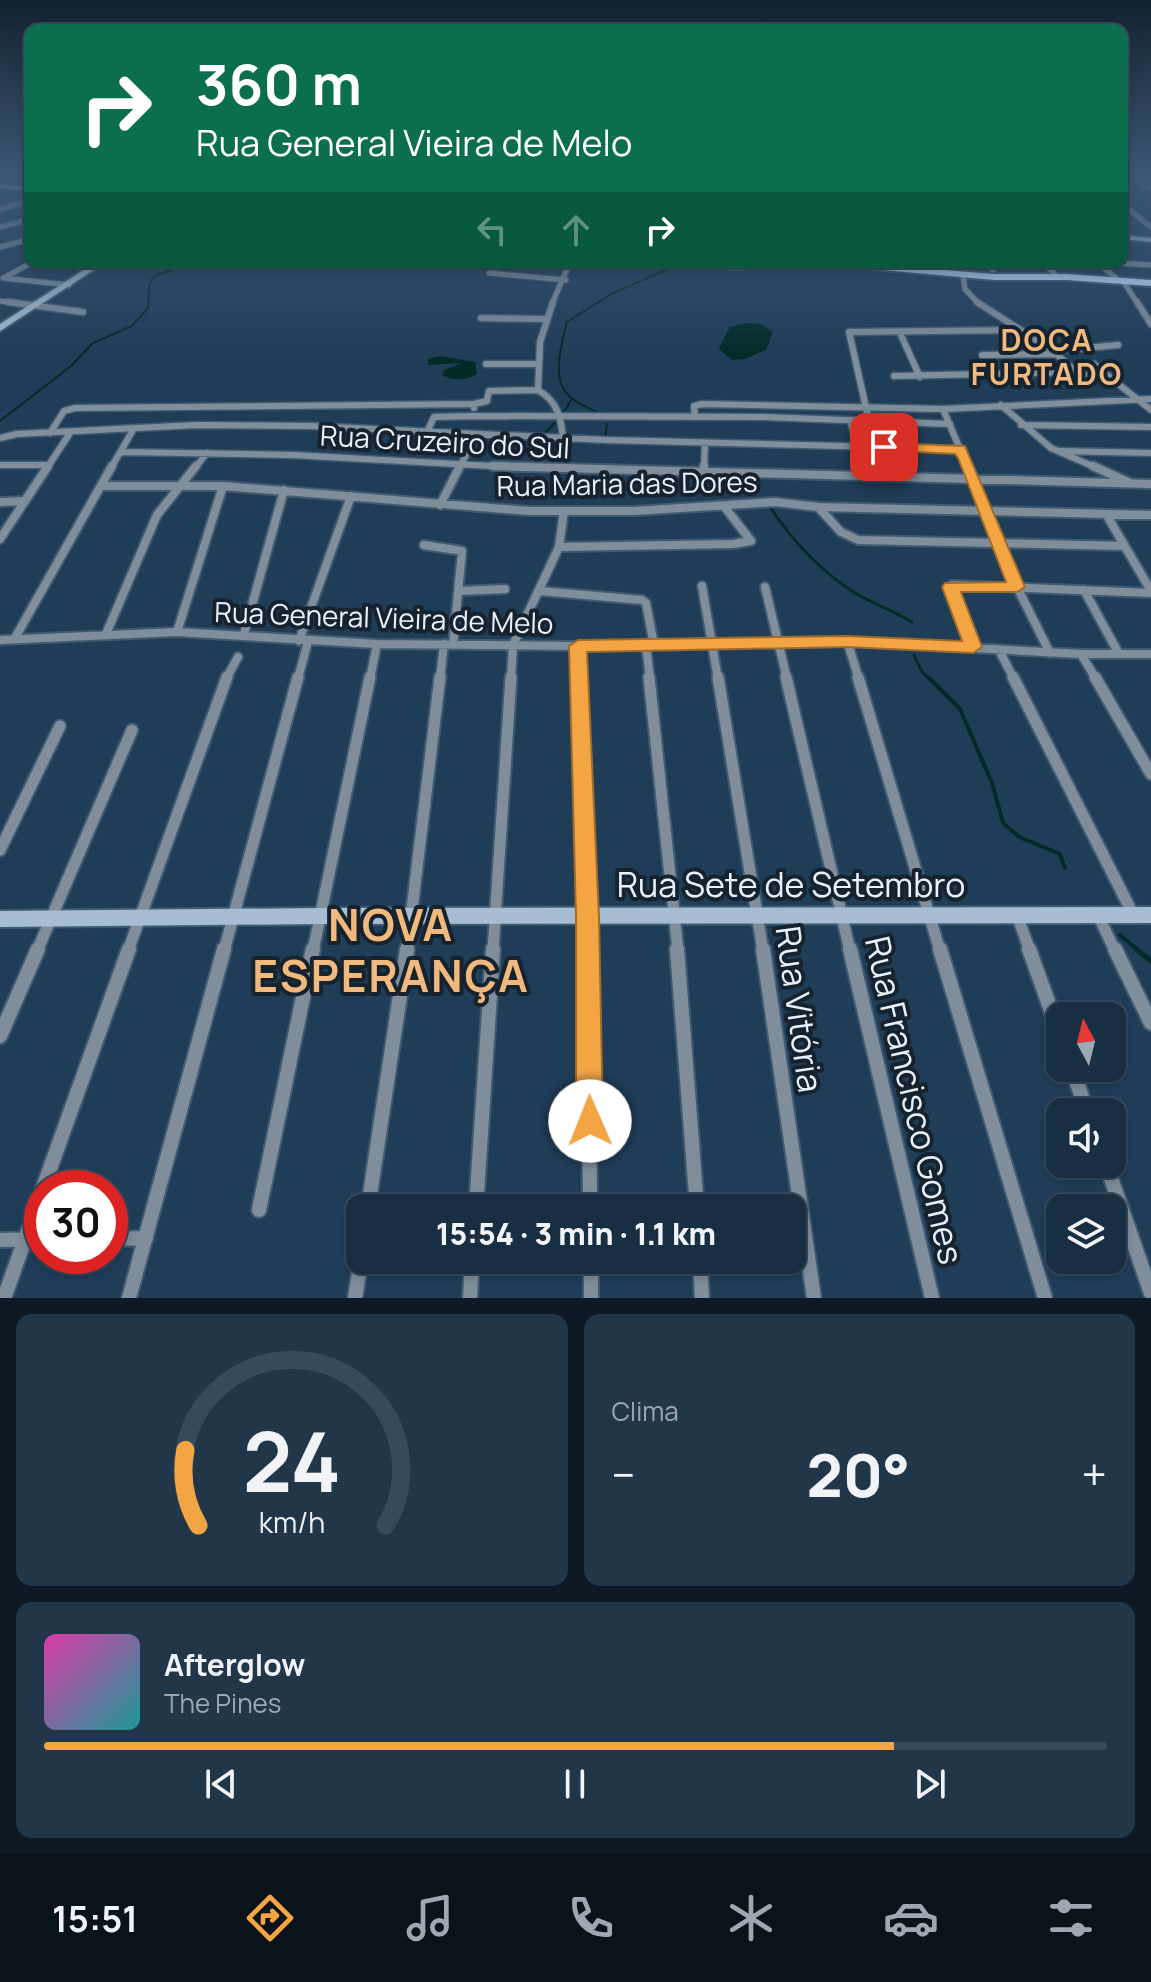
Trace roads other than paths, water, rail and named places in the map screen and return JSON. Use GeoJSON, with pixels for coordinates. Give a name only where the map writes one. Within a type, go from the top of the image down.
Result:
{"type":"FeatureCollection","features":[{"type":"Feature","properties":{"kind":"main road"},"geometry":{"type":"LineString","coordinates":[[865,268],[963,274],[990,268]]}},
{"type":"Feature","properties":{"kind":"main road"},"geometry":{"type":"LineString","coordinates":[[963,274],[975,268]]}},
{"type":"Feature","properties":{"kind":"main road"},"geometry":{"type":"LineString","coordinates":[[1003,268],[1151,281]]}},
{"type":"Feature","properties":{"kind":"main road"},"geometry":{"type":"LineString","coordinates":[[1004,268],[1120,279]]}},
{"type":"Feature","properties":{"kind":"street"},"geometry":{"type":"LineString","coordinates":[[1128,238],[1151,240]]}},
{"type":"Feature","properties":{"kind":"street"},"geometry":{"type":"LineString","coordinates":[[0,247],[24,241]]}},
{"type":"Feature","properties":{"kind":"street"},"geometry":{"type":"LineString","coordinates":[[1128,264],[1151,265]]}},
{"type":"Feature","properties":{"kind":"street"},"geometry":{"type":"LineString","coordinates":[[1,279],[24,267]]}},
{"type":"Feature","properties":{"kind":"street"},"geometry":{"type":"LineString","coordinates":[[0,328],[93,268]]}},
{"type":"Feature","properties":{"kind":"street"},"geometry":{"type":"LineString","coordinates":[[538,390],[537,364],[547,319],[569,268]]}},
{"type":"Feature","properties":{"kind":"street"},"geometry":{"type":"LineString","coordinates":[[1048,268],[1055,274]]}},
{"type":"Feature","properties":{"kind":"street"},"geometry":{"type":"LineString","coordinates":[[1106,268],[1120,279],[1151,324]]}},
{"type":"Feature","properties":{"kind":"street"},"geometry":{"type":"LineString","coordinates":[[0,269],[10,274]]}},
{"type":"Feature","properties":{"kind":"street"},"geometry":{"type":"LineString","coordinates":[[489,273],[566,280]]}},
{"type":"Feature","properties":{"kind":"street"},"geometry":{"type":"LineString","coordinates":[[963,274],[969,295],[1055,353],[1076,372]]}},
{"type":"Feature","properties":{"kind":"street"},"geometry":{"type":"LineString","coordinates":[[1,279],[69,285]]}},
{"type":"Feature","properties":{"kind":"street"},"geometry":{"type":"LineString","coordinates":[[0,301],[83,312]]}},
{"type":"Feature","properties":{"kind":"street"},"geometry":{"type":"LineString","coordinates":[[481,318],[547,319]]}},
{"type":"Feature","properties":{"kind":"street"},"geometry":{"type":"LineString","coordinates":[[869,421],[849,332],[1021,330]]}},
{"type":"Feature","properties":{"kind":"street"},"geometry":{"type":"LineString","coordinates":[[900,333],[920,377]]}},
{"type":"Feature","properties":{"kind":"street"},"geometry":{"type":"LineString","coordinates":[[982,355],[1055,353],[1118,345]]}},
{"type":"Feature","properties":{"kind":"street"},"geometry":{"type":"LineString","coordinates":[[486,364],[537,364]]}},
{"type":"Feature","properties":{"kind":"street"},"geometry":{"type":"LineString","coordinates":[[1094,364],[1117,383],[1147,400],[1151,410]]}},
{"type":"Feature","properties":{"kind":"street"},"geometry":{"type":"LineString","coordinates":[[894,376],[1076,372],[1117,383]]}},
{"type":"Feature","properties":{"kind":"street"},"geometry":{"type":"LineString","coordinates":[[50,433],[64,411],[75,408],[474,404],[487,401],[489,391],[538,390],[550,398],[562,417],[563,438]]}},
{"type":"Feature","properties":{"kind":"street"},"geometry":{"type":"LineString","coordinates":[[695,417],[694,406],[702,404],[943,409],[1147,400]]}},
{"type":"Feature","properties":{"kind":"street"},"geometry":{"type":"LineString","coordinates":[[473,416],[474,404]]}},
{"type":"Feature","properties":{"kind":"street"},"geometry":{"type":"LineString","coordinates":[[1001,405],[1021,425],[1057,451],[1134,485]]}},
{"type":"Feature","properties":{"kind":"street"},"geometry":{"type":"LineString","coordinates":[[943,409],[1017,587],[1050,653]]}},
{"type":"Feature","properties":{"kind":"street"},"geometry":{"type":"LineString","coordinates":[[427,432],[431,420],[437,416],[695,417],[950,424]]}},
{"type":"Feature","properties":{"kind":"street"},"geometry":{"type":"LineString","coordinates":[[850,420],[858,447]]}},
{"type":"Feature","properties":{"kind":"street"},"geometry":{"type":"LineString","coordinates":[[0,438],[17,434],[197,425],[300,426],[705,443],[960,449]]}},
{"type":"Feature","properties":{"kind":"street"},"geometry":{"type":"LineString","coordinates":[[1021,425],[1151,427]]}},
{"type":"Feature","properties":{"kind":"street"},"geometry":{"type":"LineString","coordinates":[[15,638],[104,486],[133,430]]}},
{"type":"Feature","properties":{"kind":"street"},"geometry":{"type":"LineString","coordinates":[[0,539],[70,433]]}},
{"type":"Feature","properties":{"kind":"street"},"geometry":{"type":"LineString","coordinates":[[440,505],[477,435]]}},
{"type":"Feature","properties":{"kind":"street"},"geometry":{"type":"LineString","coordinates":[[704,472],[705,443]]}},
{"type":"Feature","properties":{"kind":"street"},"geometry":{"type":"LineString","coordinates":[[1057,451],[1151,453]]}},
{"type":"Feature","properties":{"kind":"street","name":"Rua Cruzeiro do Sul"},"geometry":{"type":"LineString","coordinates":[[121,452],[292,455],[462,466],[1151,484]]}},
{"type":"Feature","properties":{"kind":"street"},"geometry":{"type":"LineString","coordinates":[[106,634],[157,515],[207,453]]}},
{"type":"Feature","properties":{"kind":"street"},"geometry":{"type":"LineString","coordinates":[[0,465],[48,465]]}},
{"type":"Feature","properties":{"kind":"street","name":"Rua Maria das Dores"},"geometry":{"type":"LineString","coordinates":[[104,486],[223,486],[440,505],[564,511],[634,511],[788,502],[818,507],[1151,515]]}},
{"type":"Feature","properties":{"kind":"street"},"geometry":{"type":"LineString","coordinates":[[177,632],[223,486]]}},
{"type":"Feature","properties":{"kind":"street"},"geometry":{"type":"LineString","coordinates":[[244,634],[284,490]]}},
{"type":"Feature","properties":{"kind":"street"},"geometry":{"type":"LineString","coordinates":[[129,1298],[304,641],[351,496]]}},
{"type":"Feature","properties":{"kind":"street"},"geometry":{"type":"LineString","coordinates":[[0,502],[25,501]]}},
{"type":"Feature","properties":{"kind":"street"},"geometry":{"type":"LineString","coordinates":[[559,547],[733,544],[751,541],[724,506]]}},
{"type":"Feature","properties":{"kind":"street"},"geometry":{"type":"LineString","coordinates":[[818,507],[841,532],[858,540],[1124,546]]}},
{"type":"Feature","properties":{"kind":"street"},"geometry":{"type":"LineString","coordinates":[[477,1194],[513,645],[559,547],[564,511]]}},
{"type":"Feature","properties":{"kind":"street"},"geometry":{"type":"LineString","coordinates":[[1106,514],[1151,592]]}},
{"type":"Feature","properties":{"kind":"street"},"geometry":{"type":"LineString","coordinates":[[370,1194],[459,591],[462,551],[424,545]]}},
{"type":"Feature","properties":{"kind":"street"},"geometry":{"type":"LineString","coordinates":[[973,647],[952,585],[1151,592]]}},
{"type":"Feature","properties":{"kind":"street","name":"Rua Vitória"},"geometry":{"type":"LineString","coordinates":[[702,586],[758,915],[814,1298]]}},
{"type":"Feature","properties":{"kind":"street","name":"Rua Francisco Gomes"},"geometry":{"type":"LineString","coordinates":[[765,587],[932,1298]]}},
{"type":"Feature","properties":{"kind":"street"},"geometry":{"type":"LineString","coordinates":[[459,591],[505,589]]}},
{"type":"Feature","properties":{"kind":"street"},"geometry":{"type":"LineString","coordinates":[[1084,590],[1119,654]]}},
{"type":"Feature","properties":{"kind":"street"},"geometry":{"type":"LineString","coordinates":[[540,591],[642,600],[646,603],[675,917],[696,1194]]}},
{"type":"Feature","properties":{"kind":"street","name":"Rua General Vieira de Melo"},"geometry":{"type":"LineString","coordinates":[[0,640],[177,632],[377,644],[578,646],[847,641],[1050,653],[1151,654]]}},
{"type":"Feature","properties":{"kind":"street"},"geometry":{"type":"LineString","coordinates":[[847,641],[1045,1298]]}},
{"type":"Feature","properties":{"kind":"street"},"geometry":{"type":"LineString","coordinates":[[259,1210],[377,644]]}},
{"type":"Feature","properties":{"kind":"street"},"geometry":{"type":"LineString","coordinates":[[578,646],[588,917],[590,1194]]}},
{"type":"Feature","properties":{"kind":"street"},"geometry":{"type":"LineString","coordinates":[[999,650],[1142,916]]}},
{"type":"Feature","properties":{"kind":"street"},"geometry":{"type":"LineString","coordinates":[[1081,654],[1151,774]]}},
{"type":"Feature","properties":{"kind":"street"},"geometry":{"type":"LineString","coordinates":[[50,1170],[224,684],[238,657]]}},
{"type":"Feature","properties":{"kind":"street"},"geometry":{"type":"LineString","coordinates":[[0,850],[60,726]]}},
{"type":"Feature","properties":{"kind":"street"},"geometry":{"type":"LineString","coordinates":[[0,1036],[132,730]]}},
{"type":"Feature","properties":{"kind":"street"},"geometry":{"type":"LineString","coordinates":[[1017,915],[1048,1002]]}},
{"type":"Feature","properties":{"kind":"street"},"geometry":{"type":"LineString","coordinates":[[1098,915],[1151,1023]]}},
{"type":"Feature","properties":{"kind":"street","name":"Rua Sete de Setembro"},"geometry":{"type":"LineString","coordinates":[[0,919],[1142,916]]}},
{"type":"Feature","properties":{"kind":"street"},"geometry":{"type":"LineString","coordinates":[[1111,1178],[1151,1293]]}},
{"type":"Feature","properties":{"kind":"street"},"geometry":{"type":"LineString","coordinates":[[128,1238],[146,1238]]}},
{"type":"Feature","properties":{"kind":"street"},"geometry":{"type":"LineString","coordinates":[[0,1240],[24,1239]]}},
{"type":"Feature","properties":{"kind":"street"},"geometry":{"type":"LineString","coordinates":[[4,1298],[24,1242]]}},
{"type":"Feature","properties":{"kind":"street"},"geometry":{"type":"LineString","coordinates":[[355,1298],[359,1274]]}},
{"type":"Feature","properties":{"kind":"street"},"geometry":{"type":"LineString","coordinates":[[470,1298],[471,1274]]}},
{"type":"Feature","properties":{"kind":"street"},"geometry":{"type":"LineString","coordinates":[[591,1274],[591,1298]]}},
{"type":"Feature","properties":{"kind":"street"},"geometry":{"type":"LineString","coordinates":[[701,1274],[702,1298]]}},
{"type":"Feature","properties":{"kind":"waterway"},"geometry":{"type":"LineString","coordinates":[[0,421],[71,366],[93,343],[132,326],[148,308],[149,286],[153,277],[176,268]]}},
{"type":"Feature","properties":{"kind":"waterway"},"geometry":{"type":"LineString","coordinates":[[602,416],[573,399],[563,389],[559,360],[567,322],[613,293],[671,268]]}},
{"type":"Feature","properties":{"kind":"waterway"},"geometry":{"type":"LineString","coordinates":[[563,414],[571,400]]}},
{"type":"Feature","properties":{"kind":"waterway"},"geometry":{"type":"LineString","coordinates":[[543,435],[555,423]]}},
{"type":"Feature","properties":{"kind":"waterway"},"geometry":{"type":"LineString","coordinates":[[605,438],[607,424]]}},
{"type":"Feature","properties":{"kind":"waterway"},"geometry":{"type":"LineString","coordinates":[[771,508],[798,544],[831,576],[855,593],[912,622]]}},
{"type":"Feature","properties":{"kind":"waterway"},"geometry":{"type":"LineString","coordinates":[[914,655],[922,672],[930,679]]}},
{"type":"Feature","properties":{"kind":"waterway"},"geometry":{"type":"LineString","coordinates":[[930,679],[960,709],[992,783],[1003,823],[1019,837],[1060,854],[1065,868]]}},
{"type":"Feature","properties":{"kind":"waterway"},"geometry":{"type":"LineString","coordinates":[[1120,935],[1139,951]]}},
{"type":"Feature","properties":{"kind":"waterway"},"geometry":{"type":"LineString","coordinates":[[1136,949],[1151,961]]}},
{"type":"Feature","properties":{"kind":"district","name":"DOCA FURTADO"},"geometry":{"type":"Point","coordinates":[1047,356]}},
{"type":"Feature","properties":{"kind":"district","name":"NOVA ESPERANÇA"},"geometry":{"type":"Point","coordinates":[391,950]}}]}
